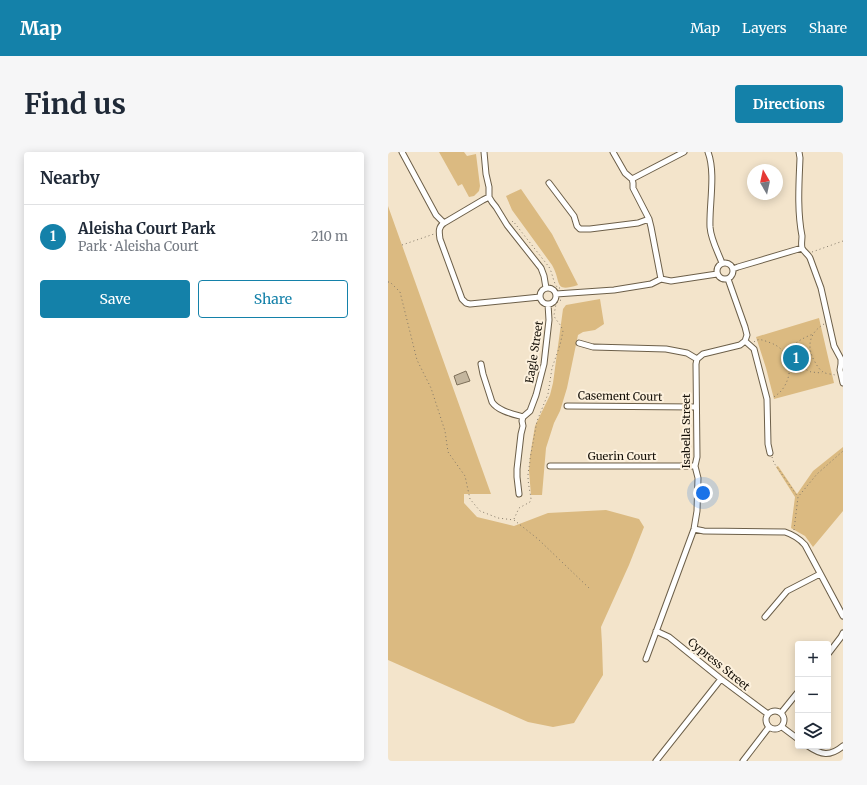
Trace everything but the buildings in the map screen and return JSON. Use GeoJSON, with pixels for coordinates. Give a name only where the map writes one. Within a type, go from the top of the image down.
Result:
{"type":"FeatureCollection","features":[{"type":"Feature","properties":{"kind":"street"},"geometry":{"type":"LineString","coordinates":[[402,152],[436,215],[444,223]]}},
{"type":"Feature","properties":{"kind":"street"},"geometry":{"type":"LineString","coordinates":[[484,152],[489,197],[507,225],[541,268],[546,288]]}},
{"type":"Feature","properties":{"kind":"street"},"geometry":{"type":"LineString","coordinates":[[614,152],[625,173],[632,179],[633,188],[649,219],[661,279]]}},
{"type":"Feature","properties":{"kind":"street"},"geometry":{"type":"LineString","coordinates":[[632,179],[684,152]]}},
{"type":"Feature","properties":{"kind":"street"},"geometry":{"type":"LineString","coordinates":[[708,152],[711,159],[711,232],[722,263]]}},
{"type":"Feature","properties":{"kind":"street"},"geometry":{"type":"LineString","coordinates":[[799,152],[799,214],[802,238],[801,244],[802,248],[810,258],[821,288],[834,346],[842,359],[841,374],[843,383]]}},
{"type":"Feature","properties":{"kind":"street"},"geometry":{"type":"LineString","coordinates":[[549,183],[574,216],[577,226],[580,228],[590,229],[638,223],[649,219]]}},
{"type":"Feature","properties":{"kind":"street"},"geometry":{"type":"LineString","coordinates":[[489,197],[440,226],[439,232],[462,299],[466,303],[476,304],[540,297]]}},
{"type":"Feature","properties":{"kind":"street"},"geometry":{"type":"LineString","coordinates":[[733,269],[802,248]]}},
{"type":"Feature","properties":{"kind":"street"},"geometry":{"type":"LineString","coordinates":[[722,263],[729,264],[733,269],[733,275],[726,280],[720,278],[716,271],[718,266],[722,263]]}},
{"type":"Feature","properties":{"kind":"street"},"geometry":{"type":"LineString","coordinates":[[556,294],[614,290],[651,284],[661,279],[671,281],[717,274]]}},
{"type":"Feature","properties":{"kind":"street"},"geometry":{"type":"LineString","coordinates":[[579,343],[593,347],[666,349],[687,354],[697,359],[703,354],[740,345],[745,341],[747,335],[746,327],[728,279]]}},
{"type":"Feature","properties":{"kind":"street"},"geometry":{"type":"LineString","coordinates":[[546,288],[552,289],[556,294],[553,302],[548,304],[541,301],[540,294],[542,290],[546,288]]}},
{"type":"Feature","properties":{"kind":"street","name":"Eagle Street"},"geometry":{"type":"LineString","coordinates":[[519,494],[517,469],[523,426],[522,421],[523,417],[530,411],[544,364],[549,320],[548,304]]}},
{"type":"Feature","properties":{"kind":"street"},"geometry":{"type":"LineString","coordinates":[[745,341],[754,349],[767,399],[768,444],[770,453]]}},
{"type":"Feature","properties":{"kind":"street","name":"Isabella Street"},"geometry":{"type":"LineString","coordinates":[[646,659],[694,529],[698,498],[698,478],[695,466],[697,457],[697,359]]}},
{"type":"Feature","properties":{"kind":"street"},"geometry":{"type":"LineString","coordinates":[[481,364],[482,374],[494,405],[523,417]]}},
{"type":"Feature","properties":{"kind":"street","name":"Casement Court"},"geometry":{"type":"LineString","coordinates":[[567,406],[696,407]]}},
{"type":"Feature","properties":{"kind":"street","name":"Guerin Court"},"geometry":{"type":"LineString","coordinates":[[550,466],[695,466]]}},
{"type":"Feature","properties":{"kind":"street"},"geometry":{"type":"LineString","coordinates":[[694,529],[704,531],[785,532],[794,535],[805,545],[843,616]]}},
{"type":"Feature","properties":{"kind":"street"},"geometry":{"type":"LineString","coordinates":[[765,617],[787,591],[820,574]]}},
{"type":"Feature","properties":{"kind":"street","name":"Cypress Street"},"geometry":{"type":"LineString","coordinates":[[656,631],[670,637],[721,679],[768,714]]}},
{"type":"Feature","properties":{"kind":"street"},"geometry":{"type":"LineString","coordinates":[[831,650],[841,638],[843,633]]}},
{"type":"Feature","properties":{"kind":"street"},"geometry":{"type":"LineString","coordinates":[[656,761],[721,679]]}},
{"type":"Feature","properties":{"kind":"street"},"geometry":{"type":"LineString","coordinates":[[781,713],[795,696]]}},
{"type":"Feature","properties":{"kind":"street"},"geometry":{"type":"LineString","coordinates":[[774,711],[781,713],[784,718],[784,724],[782,727],[777,730],[771,729],[767,725],[766,720],[768,714],[774,711]]}},
{"type":"Feature","properties":{"kind":"street"},"geometry":{"type":"LineString","coordinates":[[743,761],[769,727]]}},
{"type":"Feature","properties":{"kind":"street"},"geometry":{"type":"LineString","coordinates":[[782,727],[795,736]]}},
{"type":"Feature","properties":{"kind":"street"},"geometry":{"type":"LineString","coordinates":[[812,749],[821,754],[830,754],[838,751],[843,746]]}},
{"type":"Feature","properties":{"kind":"path"},"geometry":{"type":"LineString","coordinates":[[402,245],[439,232]]}},
{"type":"Feature","properties":{"kind":"path"},"geometry":{"type":"LineString","coordinates":[[808,254],[843,241]]}},
{"type":"Feature","properties":{"kind":"path"},"geometry":{"type":"LineString","coordinates":[[388,282],[390,282],[400,292],[417,360],[431,388],[445,431],[448,452],[465,476],[470,498],[480,511],[498,518],[514,520],[538,539],[590,588]]}},
{"type":"Feature","properties":{"kind":"path"},"geometry":{"type":"LineString","coordinates":[[787,356],[789,351],[796,343],[813,334],[824,324],[829,323]]}},
{"type":"Feature","properties":{"kind":"path"},"geometry":{"type":"LineString","coordinates":[[813,334],[810,348],[812,357],[815,364],[824,373]]}},
{"type":"Feature","properties":{"kind":"path"},"geometry":{"type":"LineString","coordinates":[[750,345],[756,340],[766,341],[782,348],[788,359],[788,380],[780,392],[772,398],[767,399]]}},
{"type":"Feature","properties":{"kind":"path"},"geometry":{"type":"LineString","coordinates":[[788,359],[811,372],[835,375],[841,374]]}},
{"type":"Feature","properties":{"kind":"path"},"geometry":{"type":"LineString","coordinates":[[794,535],[798,497],[817,474],[843,451]]}},
{"type":"Feature","properties":{"kind":"path"},"geometry":{"type":"LineString","coordinates":[[770,453],[774,463],[798,497]]}},
{"type":"Feature","properties":{"kind":"path"},"geometry":{"type":"LineString","coordinates":[[514,520],[519,508],[530,502],[530,492]]}},
{"type":"Feature","properties":{"kind":"shaded area"},"geometry":{"type":"Polygon","coordinates":[[[439,152],[464,152],[467,156],[476,154],[480,186],[479,191],[474,196],[469,197],[462,184],[458,186],[439,152]]]}},
{"type":"Feature","properties":{"kind":"shaded area"},"geometry":{"type":"Polygon","coordinates":[[[521,189],[552,234],[578,285],[565,288],[561,287],[552,265],[512,210],[506,196],[521,189]]]}},
{"type":"Feature","properties":{"kind":"shaded area"},"geometry":{"type":"Polygon","coordinates":[[[388,206],[491,494],[464,494],[464,503],[477,517],[514,526],[548,513],[606,510],[639,519],[644,527],[629,565],[601,627],[603,675],[574,723],[553,727],[528,722],[388,660],[388,206]]]}},
{"type":"Feature","properties":{"kind":"shaded area"},"geometry":{"type":"Polygon","coordinates":[[[600,299],[604,324],[595,330],[583,332],[578,335],[567,388],[546,448],[542,495],[531,495],[529,471],[535,426],[550,395],[553,383],[563,309],[566,305],[600,299]]]}},
{"type":"Feature","properties":{"kind":"shaded area"},"geometry":{"type":"Polygon","coordinates":[[[819,318],[834,383],[774,399],[756,337],[819,318]]]}},
{"type":"Feature","properties":{"kind":"shaded area"},"geometry":{"type":"Polygon","coordinates":[[[843,447],[843,511],[813,547],[805,536],[791,528],[795,497],[776,467],[778,466],[797,494],[813,471],[843,447]]]}},
{"type":"Feature","properties":{"kind":"place","name":"Aleisha Court Park"},"geometry":{"type":"Point","coordinates":[796,358]}}]}
